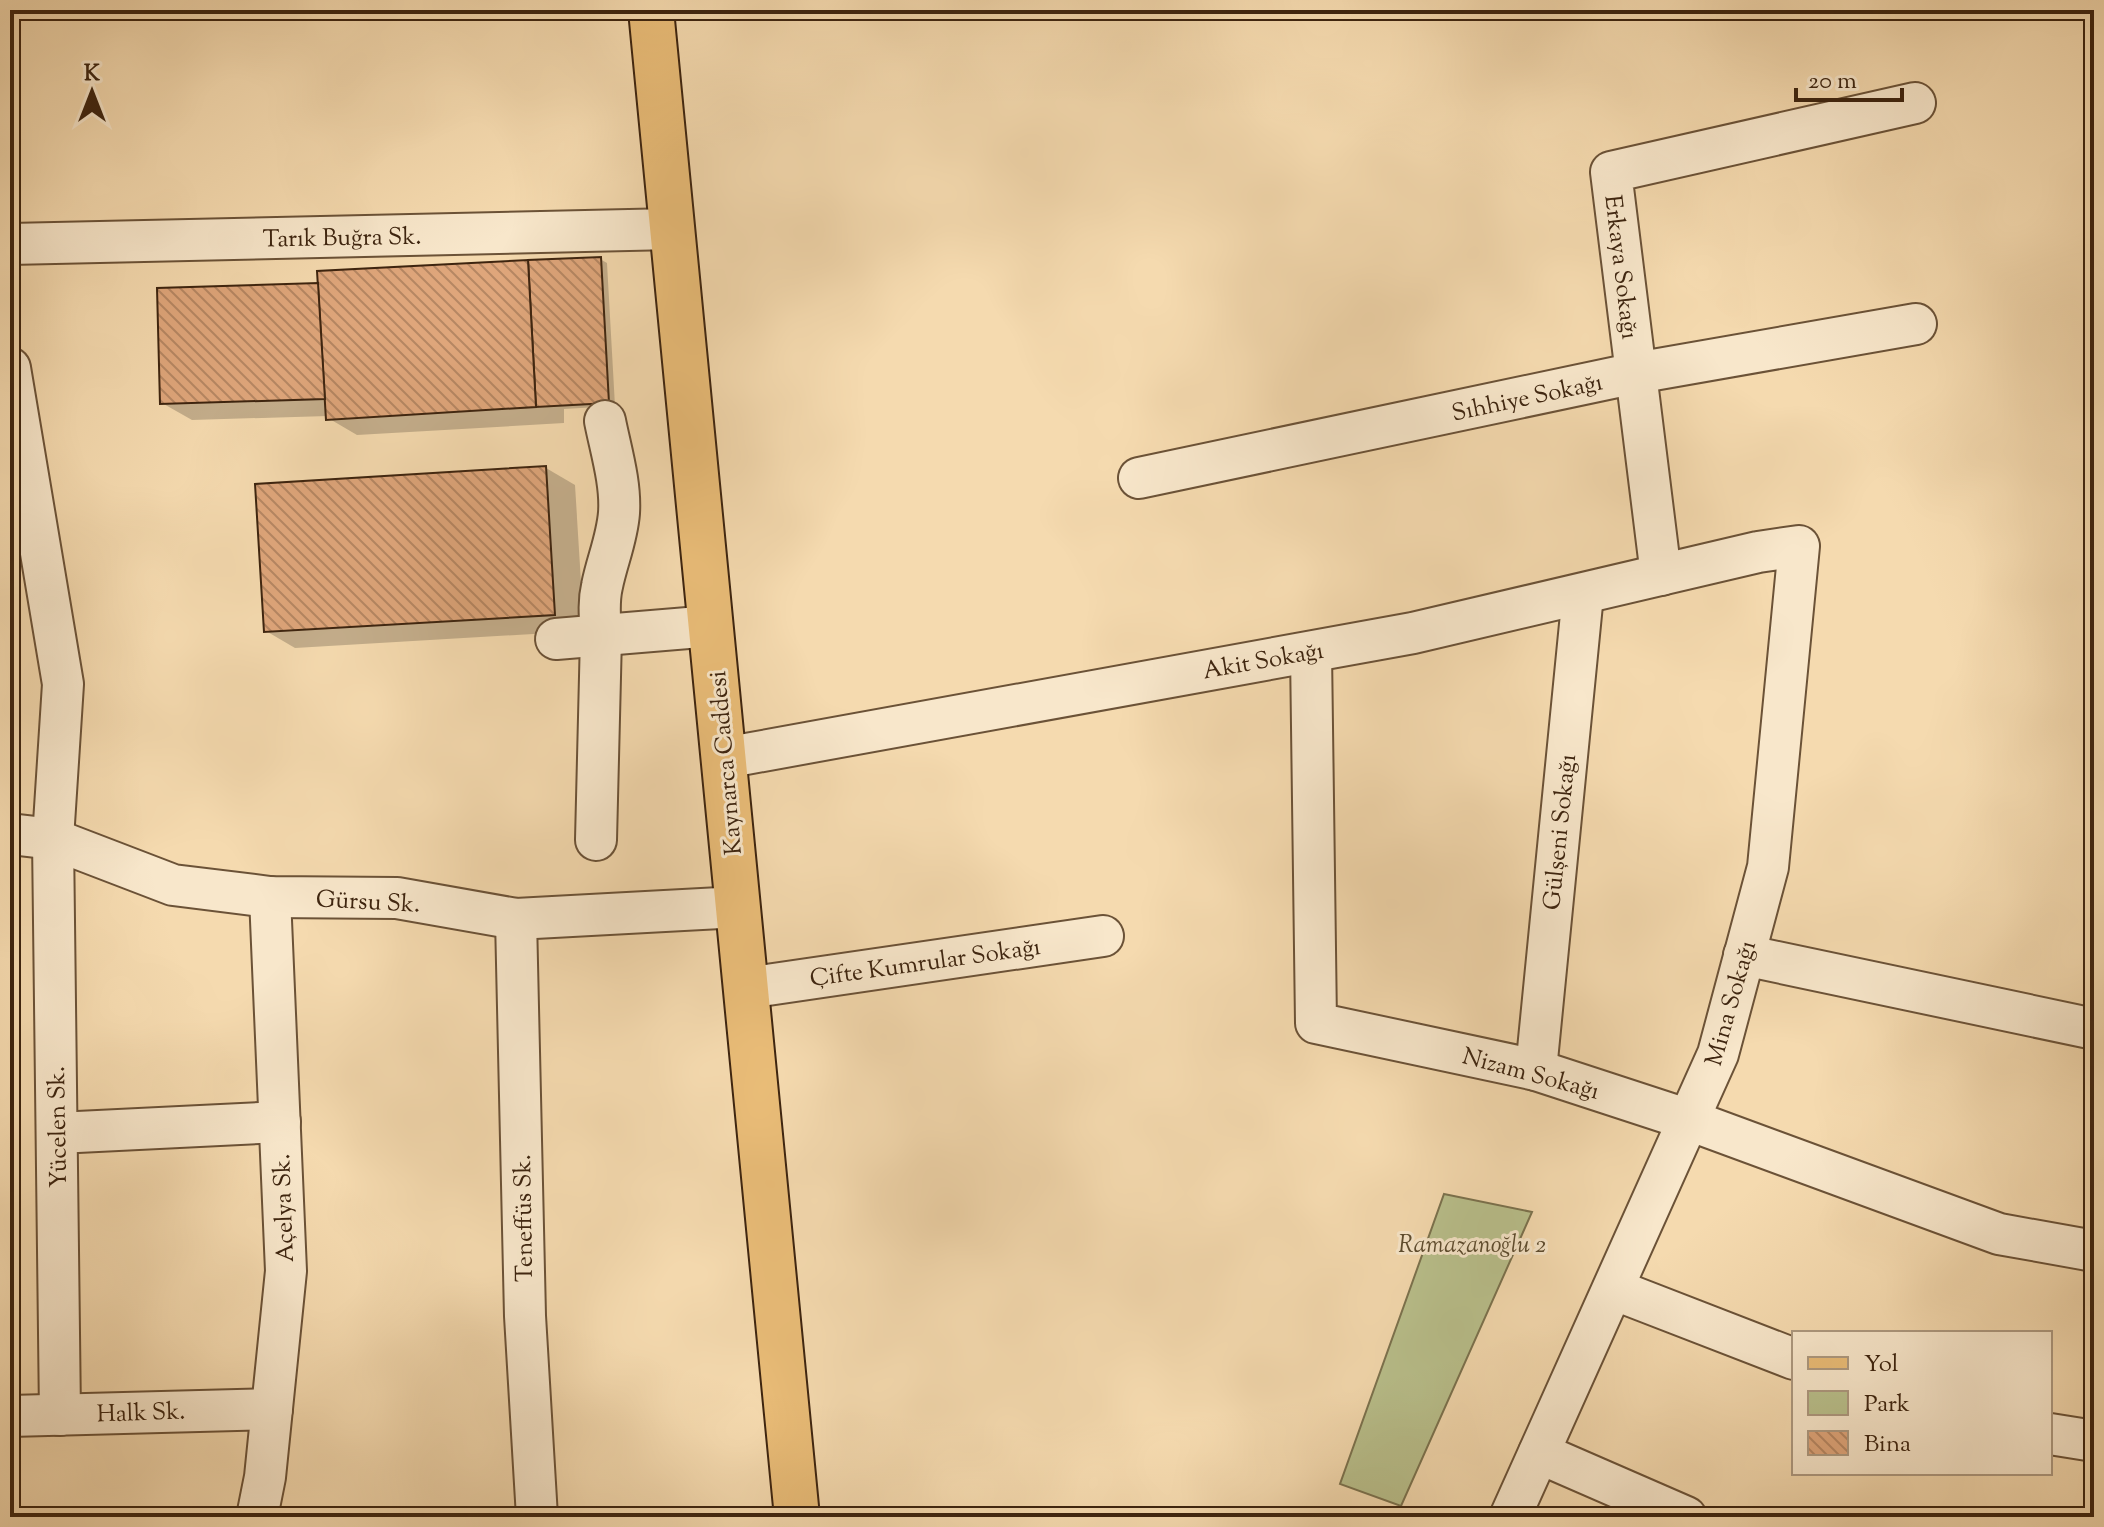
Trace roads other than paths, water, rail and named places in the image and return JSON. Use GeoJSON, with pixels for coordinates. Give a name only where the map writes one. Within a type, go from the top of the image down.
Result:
{"type":"FeatureCollection","features":[{"type":"Feature","properties":{"kind":"main road","name":"Kaynarca Caddesi"},"geometry":{"type":"LineString","coordinates":[[651,10],[797,1517]]}},
{"type":"Feature","properties":{"kind":"street","name":"Erkaya Sokağı"},"geometry":{"type":"LineString","coordinates":[[1661,575],[1611,172],[1915,103]]}},
{"type":"Feature","properties":{"kind":"street","name":"Tarık Buğra Sk."},"geometry":{"type":"LineString","coordinates":[[10,244],[673,229]]}},
{"type":"Feature","properties":{"kind":"street","name":"Sıhhiye Sokağı"},"geometry":{"type":"LineString","coordinates":[[1139,478],[1636,373],[1916,324]]}},
{"type":"Feature","properties":{"kind":"street","name":"Yücelen Sk."},"geometry":{"type":"LineString","coordinates":[[10,368],[63,684],[53,839],[60,1415]]}},
{"type":"Feature","properties":{"kind":"street"},"geometry":{"type":"LineString","coordinates":[[596,840],[599,612],[601,588],[617,533],[619,509],[605,421]]}},
{"type":"Feature","properties":{"kind":"street","name":"Akit Sokağı"},"geometry":{"type":"LineString","coordinates":[[724,758],[1413,633],[1758,552],[1799,546]]}},
{"type":"Feature","properties":{"kind":"street","name":"Mina Sokağı"},"geometry":{"type":"LineString","coordinates":[[1510,1517],[1718,1054],[1768,867],[1799,546]]}},
{"type":"Feature","properties":{"kind":"street","name":"Gülşeni Sokağı"},"geometry":{"type":"LineString","coordinates":[[1536,1070],[1583,594]]}},
{"type":"Feature","properties":{"kind":"street"},"geometry":{"type":"LineString","coordinates":[[556,639],[712,626]]}},
{"type":"Feature","properties":{"kind":"street","name":"Nizam Sokağı"},"geometry":{"type":"LineString","coordinates":[[1311,652],[1316,1023],[1536,1070],[1689,1120],[1999,1234],[2094,1251]]}},
{"type":"Feature","properties":{"kind":"street","name":"Gürsu Sk."},"geometry":{"type":"LineString","coordinates":[[10,834],[53,839],[173,885],[270,897],[397,898],[516,919],[739,907]]}},
{"type":"Feature","properties":{"kind":"street","name":"Açelya Sk."},"geometry":{"type":"LineString","coordinates":[[257,1517],[265,1477],[286,1271],[270,897]]}},
{"type":"Feature","properties":{"kind":"street","name":"Teneffüs Sk."},"geometry":{"type":"LineString","coordinates":[[516,919],[525,1316],[537,1517]]}},
{"type":"Feature","properties":{"kind":"street","name":"Çifte Kumrular Sokağı"},"geometry":{"type":"LineString","coordinates":[[746,988],[1103,936]]}},
{"type":"Feature","properties":{"kind":"street"},"geometry":{"type":"LineString","coordinates":[[1744,955],[2094,1029]]}},
{"type":"Feature","properties":{"kind":"street"},"geometry":{"type":"LineString","coordinates":[[57,1133],[280,1122]]}},
{"type":"Feature","properties":{"kind":"street"},"geometry":{"type":"LineString","coordinates":[[1613,1289],[1792,1358]]}},
{"type":"Feature","properties":{"kind":"street","name":"Halk Sk."},"geometry":{"type":"LineString","coordinates":[[10,1416],[272,1409]]}},
{"type":"Feature","properties":{"kind":"street"},"geometry":{"type":"LineString","coordinates":[[2052,1434],[2094,1441]]}},
{"type":"Feature","properties":{"kind":"street"},"geometry":{"type":"LineString","coordinates":[[1539,1453],[1686,1517]]}},
{"type":"Feature","properties":{"kind":"park label","name":"Ramazanoğlu 2"},"geometry":{"type":"Point","coordinates":[1472,1244]}}]}
